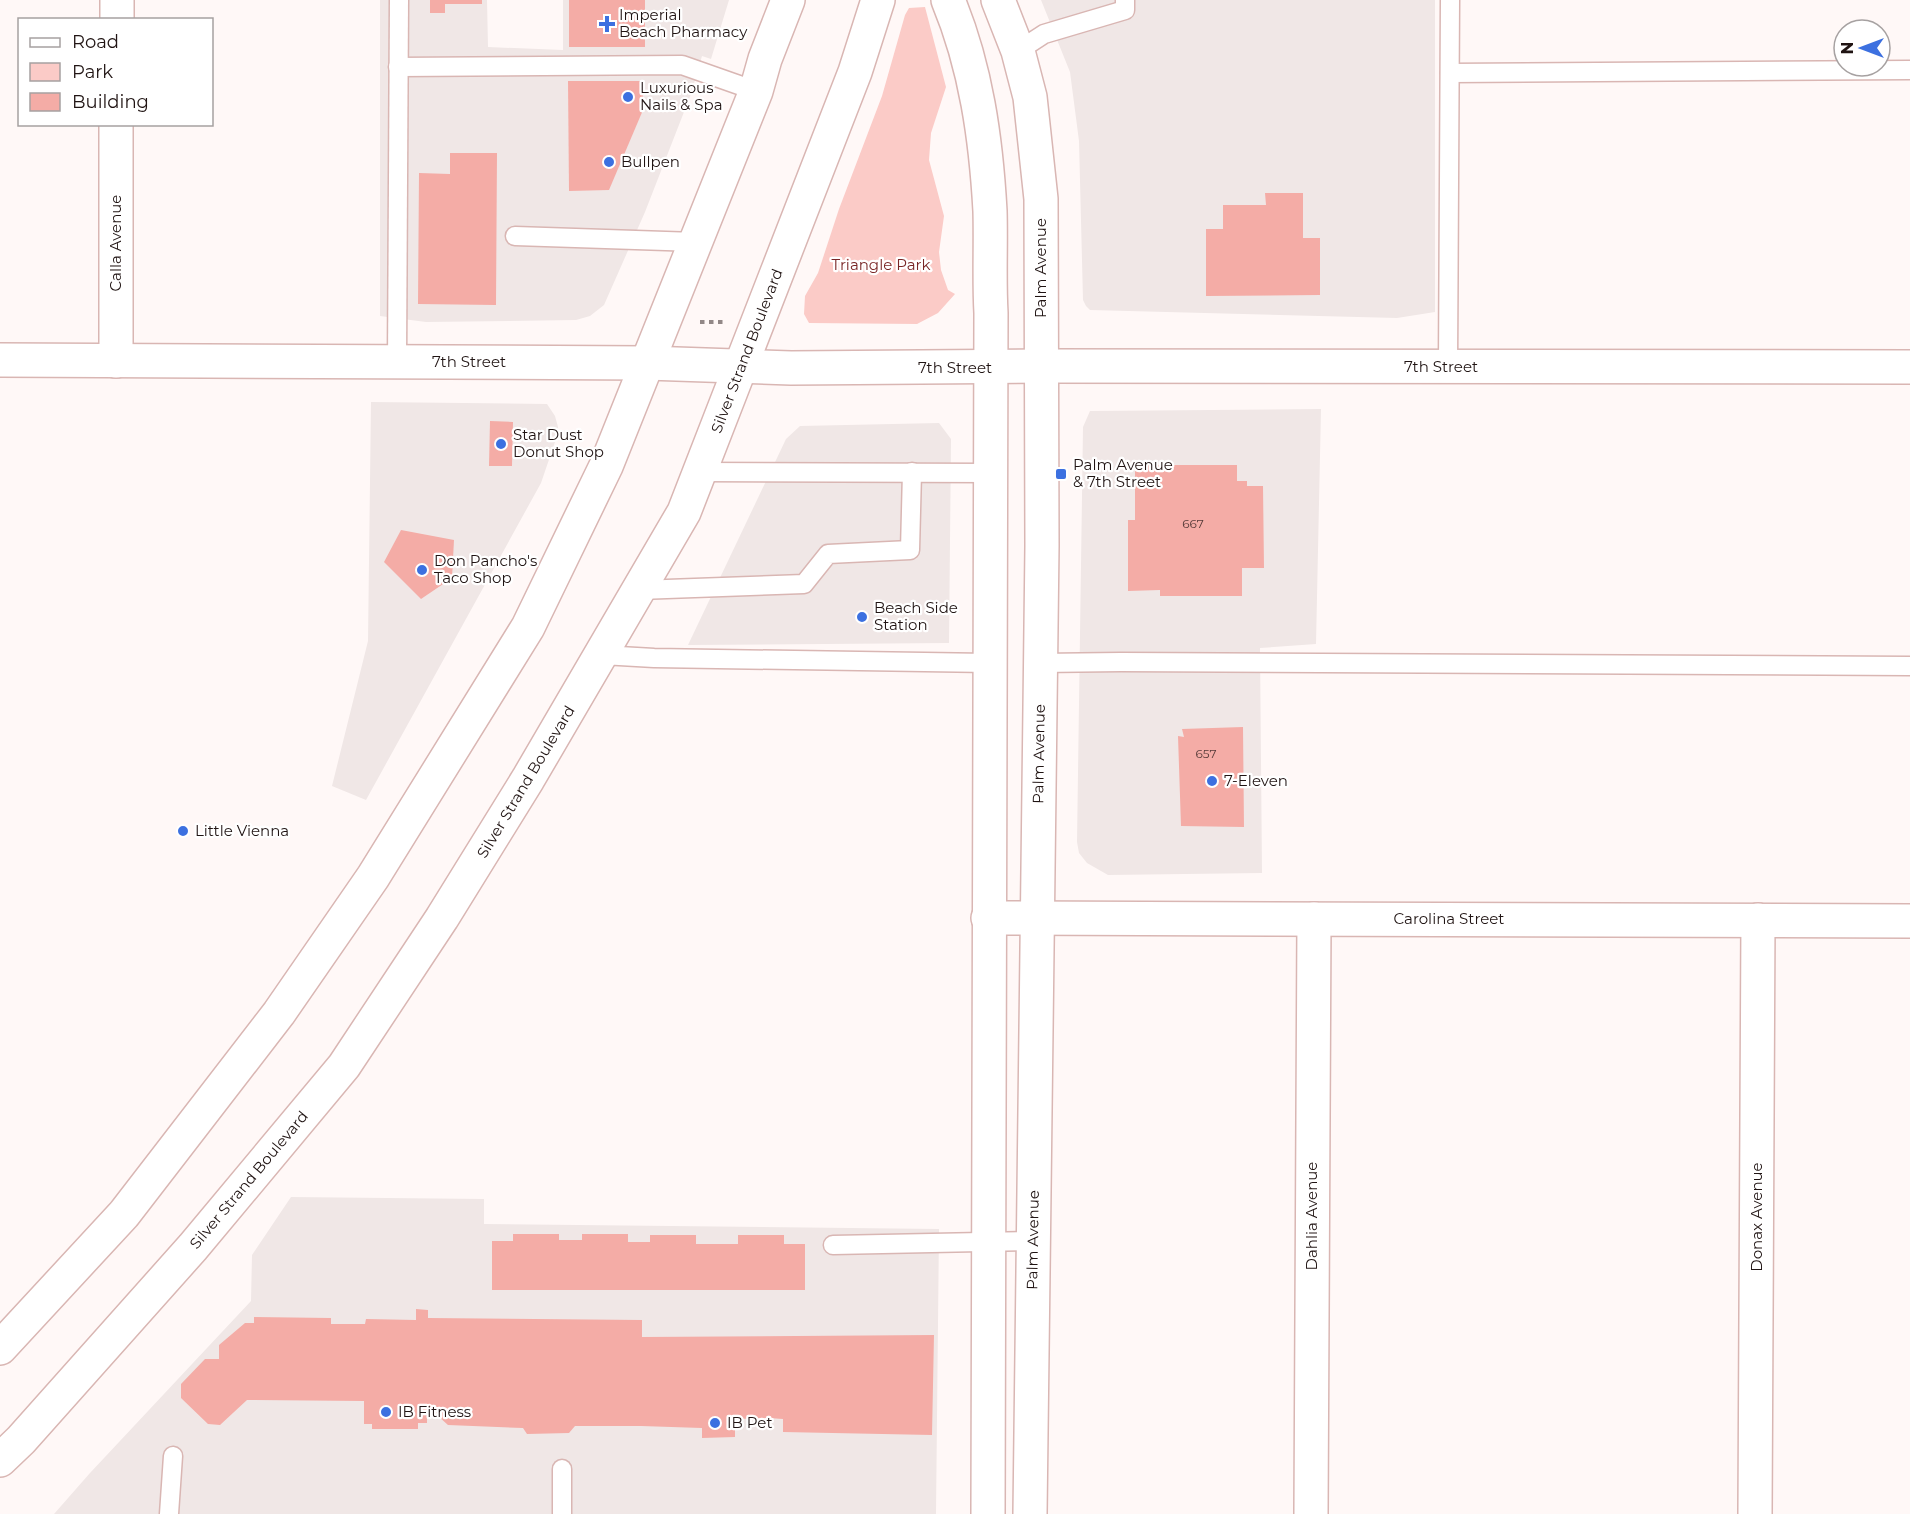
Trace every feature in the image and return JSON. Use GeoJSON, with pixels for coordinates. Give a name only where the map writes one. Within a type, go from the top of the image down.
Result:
{"type":"FeatureCollection","features":[{"type":"Feature","properties":{"kind":"main road"},"geometry":{"type":"LineString","coordinates":[[117,0],[117,18]]}},
{"type":"Feature","properties":{"kind":"main road"},"geometry":{"type":"LineString","coordinates":[[763,0],[765,59]]}},
{"type":"Feature","properties":{"kind":"main road"},"geometry":{"type":"LineString","coordinates":[[0,1348],[124,1214],[279,1013],[373,877],[528,627],[606,466],[756,91],[765,59],[788,0]]}},
{"type":"Feature","properties":{"kind":"main road","name":"Silver Strand Boulevard"},"geometry":{"type":"LineString","coordinates":[[0,1460],[21,1440],[193,1247],[344,1066],[442,918],[602,655],[684,512],[855,72],[878,0]]}},
{"type":"Feature","properties":{"kind":"main road"},"geometry":{"type":"LineString","coordinates":[[948,0],[960,27],[981,113],[990,212],[988,1514]]}},
{"type":"Feature","properties":{"kind":"main road","name":"Palm Avenue"},"geometry":{"type":"LineString","coordinates":[[998,0],[1018,51],[1030,97],[1041,193],[1041,663],[1030,1514]]}},
{"type":"Feature","properties":{"kind":"main road","name":"Calla Avenue"},"geometry":{"type":"LineString","coordinates":[[116,126],[116,360]]}},
{"type":"Feature","properties":{"kind":"main road","name":"7th Street"},"geometry":{"type":"LineString","coordinates":[[0,360],[647,363],[741,368],[1910,367]]}},
{"type":"Feature","properties":{"kind":"main road"},"geometry":{"type":"LineString","coordinates":[[989,663],[1041,663]]}},
{"type":"Feature","properties":{"kind":"main road","name":"Carolina Street"},"geometry":{"type":"LineString","coordinates":[[988,918],[1910,921]]}},
{"type":"Feature","properties":{"kind":"main road","name":"Dahlia Avenue"},"geometry":{"type":"LineString","coordinates":[[1311,1514],[1314,919]]}},
{"type":"Feature","properties":{"kind":"main road","name":"Donax Avenue"},"geometry":{"type":"LineString","coordinates":[[1755,1514],[1758,921]]}},
{"type":"Feature","properties":{"kind":"lane"},"geometry":{"type":"LineString","coordinates":[[397,362],[399,0]]}},
{"type":"Feature","properties":{"kind":"lane"},"geometry":{"type":"LineString","coordinates":[[1018,51],[1044,34],[1125,10],[1125,0]]}},
{"type":"Feature","properties":{"kind":"lane"},"geometry":{"type":"LineString","coordinates":[[1448,367],[1450,0]]}},
{"type":"Feature","properties":{"kind":"lane"},"geometry":{"type":"LineString","coordinates":[[398,67],[682,65],[756,91]]}},
{"type":"Feature","properties":{"kind":"lane"},"geometry":{"type":"LineString","coordinates":[[1450,73],[1910,70]]}},
{"type":"Feature","properties":{"kind":"lane"},"geometry":{"type":"LineString","coordinates":[[515,236],[696,242]]}},
{"type":"Feature","properties":{"kind":"lane"},"geometry":{"type":"LineString","coordinates":[[700,472],[990,472]]}},
{"type":"Feature","properties":{"kind":"lane"},"geometry":{"type":"LineString","coordinates":[[639,590],[804,584],[828,554],[910,550],[912,472]]}},
{"type":"Feature","properties":{"kind":"lane"},"geometry":{"type":"LineString","coordinates":[[602,655],[654,658],[989,663]]}},
{"type":"Feature","properties":{"kind":"lane"},"geometry":{"type":"LineString","coordinates":[[1041,663],[1910,666]]}},
{"type":"Feature","properties":{"kind":"lane"},"geometry":{"type":"LineString","coordinates":[[833,1245],[1033,1241]]}},
{"type":"Feature","properties":{"kind":"lane"},"geometry":{"type":"LineString","coordinates":[[169,1514],[173,1456]]}},
{"type":"Feature","properties":{"kind":"lane"},"geometry":{"type":"LineString","coordinates":[[562,1468],[562,1514]]}},
{"type":"Feature","properties":{"kind":"path"},"geometry":{"type":"LineString","coordinates":[[696,322],[727,322]]}},
{"type":"Feature","properties":{"kind":"shaded area"},"geometry":{"type":"Polygon","coordinates":[[[380,0],[487,0],[488,47],[563,50],[563,0],[729,0],[711,59],[702,56],[691,94],[645,212],[604,305],[590,316],[576,320],[426,322],[380,316],[380,0]]]}},
{"type":"Feature","properties":{"kind":"shaded area"},"geometry":{"type":"Polygon","coordinates":[[[1041,0],[1435,0],[1435,312],[1397,318],[1090,310],[1083,300],[1079,141],[1070,72],[1041,0]]]}},
{"type":"Feature","properties":{"kind":"shaded area"},"geometry":{"type":"Polygon","coordinates":[[[371,402],[547,404],[555,416],[558,427],[541,483],[366,800],[332,786],[368,641],[371,402]]]}},
{"type":"Feature","properties":{"kind":"shaded area"},"geometry":{"type":"Polygon","coordinates":[[[1321,409],[1316,644],[1260,648],[1262,873],[1108,875],[1087,863],[1079,853],[1077,842],[1083,427],[1090,411],[1321,409]]]}},
{"type":"Feature","properties":{"kind":"shaded area"},"geometry":{"type":"Polygon","coordinates":[[[939,423],[951,439],[949,643],[688,645],[786,439],[800,426],[939,423]]]}},
{"type":"Feature","properties":{"kind":"shaded area"},"geometry":{"type":"Polygon","coordinates":[[[291,1197],[484,1199],[484,1224],[939,1229],[936,1514],[54,1514],[251,1301],[252,1255],[291,1197]]]}},
{"type":"Feature","properties":{"kind":"green space","name":"Triangle Park"},"geometry":{"type":"Polygon","coordinates":[[[925,7],[946,87],[931,133],[929,160],[944,216],[939,252],[941,270],[948,290],[955,294],[938,313],[917,324],[809,323],[804,314],[805,296],[818,273],[839,209],[882,96],[905,15],[909,8],[925,7]]]}},
{"type":"Feature","properties":{"kind":"building"},"geometry":{"type":"Polygon","coordinates":[[[430,0],[482,0],[482,4],[445,4],[445,13],[430,13],[430,0]]]}},
{"type":"Feature","properties":{"kind":"building","name":"Imperial Beach Pharmacy"},"geometry":{"type":"Polygon","coordinates":[[[569,0],[645,0],[645,47],[569,47],[569,0]]]}},
{"type":"Feature","properties":{"kind":"building"},"geometry":{"type":"Polygon","coordinates":[[[568,81],[643,81],[643,110],[609,190],[569,191],[568,81]]]}},
{"type":"Feature","properties":{"kind":"building"},"geometry":{"type":"Polygon","coordinates":[[[450,153],[497,153],[496,305],[418,304],[419,173],[450,174],[450,153]]]}},
{"type":"Feature","properties":{"kind":"building"},"geometry":{"type":"Polygon","coordinates":[[[1265,193],[1303,193],[1303,238],[1320,238],[1320,295],[1206,296],[1206,229],[1223,229],[1223,205],[1266,205],[1265,193]]]}},
{"type":"Feature","properties":{"kind":"building","name":"Star Dust Donut Shop"},"geometry":{"type":"Polygon","coordinates":[[[490,421],[513,422],[512,466],[489,466],[490,421]]]}},
{"type":"Feature","properties":{"kind":"building"},"geometry":{"type":"Polygon","coordinates":[[[1135,465],[1237,465],[1237,481],[1247,481],[1247,486],[1263,486],[1264,568],[1242,568],[1242,596],[1160,596],[1160,590],[1128,591],[1128,520],[1135,520],[1135,465]]]}},
{"type":"Feature","properties":{"kind":"building","name":"Don Pancho's Taco Shop"},"geometry":{"type":"Polygon","coordinates":[[[401,530],[454,540],[452,578],[421,599],[384,562],[401,530]]]}},
{"type":"Feature","properties":{"kind":"building","name":"7-Eleven"},"geometry":{"type":"Polygon","coordinates":[[[1243,727],[1244,827],[1181,826],[1178,736],[1184,737],[1182,729],[1243,727]]]}},
{"type":"Feature","properties":{"kind":"building"},"geometry":{"type":"Polygon","coordinates":[[[513,1234],[559,1234],[559,1240],[582,1240],[582,1234],[628,1234],[628,1242],[650,1242],[650,1235],[696,1235],[696,1244],[738,1244],[738,1235],[784,1235],[784,1244],[805,1244],[805,1290],[492,1290],[492,1241],[513,1241],[513,1234]]]}},
{"type":"Feature","properties":{"kind":"building"},"geometry":{"type":"Polygon","coordinates":[[[416,1309],[428,1310],[428,1318],[642,1320],[642,1337],[934,1335],[932,1435],[783,1432],[783,1419],[769,1418],[735,1419],[735,1437],[702,1438],[702,1428],[641,1426],[575,1426],[569,1433],[527,1434],[523,1428],[448,1425],[438,1416],[427,1416],[427,1423],[418,1423],[418,1429],[372,1429],[372,1424],[364,1424],[364,1401],[247,1400],[220,1425],[208,1424],[181,1398],[181,1384],[205,1359],[219,1359],[219,1345],[245,1323],[254,1323],[254,1317],[331,1318],[331,1324],[365,1324],[366,1319],[416,1320],[416,1309]]]}},
{"type":"Feature","properties":{"kind":"place","name":"Imperial Beach Pharmacy"},"geometry":{"type":"Point","coordinates":[607,24]}},
{"type":"Feature","properties":{"kind":"place","name":"Luxurious Nails & Spa"},"geometry":{"type":"Point","coordinates":[628,97]}},
{"type":"Feature","properties":{"kind":"place","name":"Bullpen"},"geometry":{"type":"Point","coordinates":[609,162]}},
{"type":"Feature","properties":{"kind":"place","name":"Star Dust Donut Shop"},"geometry":{"type":"Point","coordinates":[501,444]}},
{"type":"Feature","properties":{"kind":"place","name":"Palm Avenue & 7th Street"},"geometry":{"type":"Point","coordinates":[1061,474]}},
{"type":"Feature","properties":{"kind":"place","name":"Don Pancho's Taco Shop"},"geometry":{"type":"Point","coordinates":[422,570]}},
{"type":"Feature","properties":{"kind":"place","name":"Beach Side Station"},"geometry":{"type":"Point","coordinates":[862,617]}},
{"type":"Feature","properties":{"kind":"place","name":"7-Eleven"},"geometry":{"type":"Point","coordinates":[1212,781]}},
{"type":"Feature","properties":{"kind":"place","name":"Little Vienna"},"geometry":{"type":"Point","coordinates":[183,831]}},
{"type":"Feature","properties":{"kind":"place","name":"IB Fitness"},"geometry":{"type":"Point","coordinates":[386,1412]}},
{"type":"Feature","properties":{"kind":"place","name":"IB Pet"},"geometry":{"type":"Point","coordinates":[715,1423]}}]}
